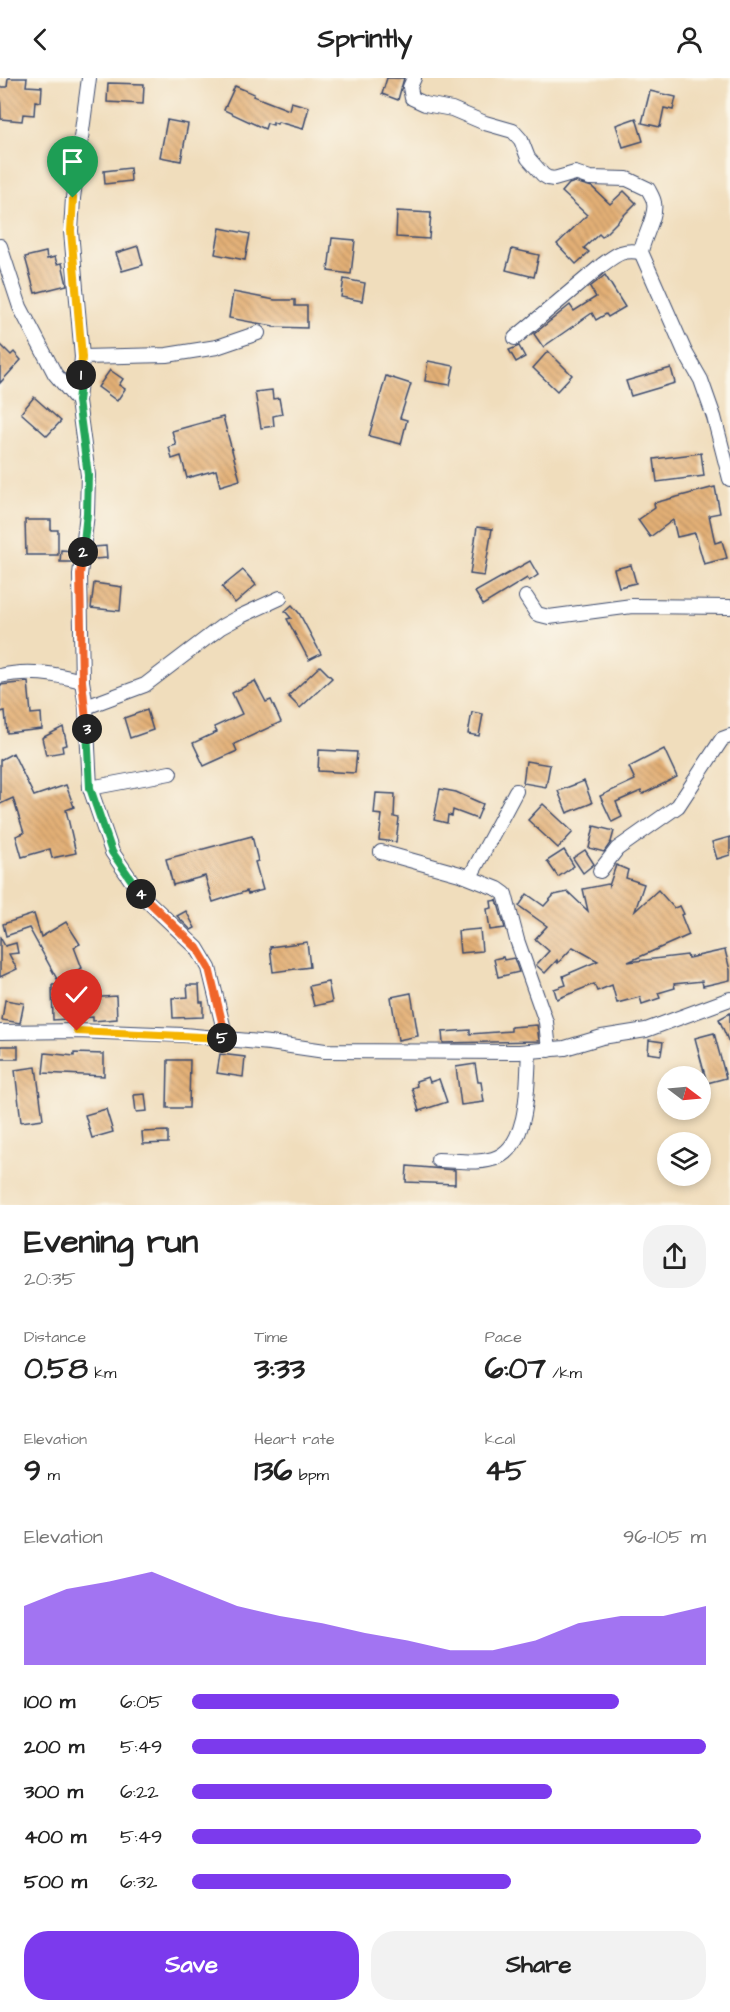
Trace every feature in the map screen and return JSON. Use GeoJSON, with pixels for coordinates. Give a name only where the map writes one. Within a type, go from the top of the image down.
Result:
{"type":"FeatureCollection","features":[{"type":"Feature","properties":{"kind":"street"},"geometry":{"type":"LineString","coordinates":[[89,78],[73,198],[71,231],[82,357],[78,401],[88,475],[87,513],[80,574],[82,681],[86,707],[90,788],[112,852],[141,896],[197,948],[209,968],[226,1038]]}},
{"type":"Feature","properties":{"kind":"street"},"geometry":{"type":"LineString","coordinates":[[414,78],[410,87],[412,98],[425,104],[452,109],[485,123],[513,131],[521,140],[528,158],[548,178],[554,179],[576,173],[590,178],[627,179],[648,189],[654,203],[654,212],[641,252],[685,352],[702,380],[730,478]]}},
{"type":"Feature","properties":{"kind":"street"},"geometry":{"type":"LineString","coordinates":[[0,246],[20,307],[56,374],[78,401]]}},
{"type":"Feature","properties":{"kind":"street"},"geometry":{"type":"LineString","coordinates":[[515,338],[609,260],[627,250],[641,252]]}},
{"type":"Feature","properties":{"kind":"street"},"geometry":{"type":"LineString","coordinates":[[82,357],[167,355],[217,347],[258,333]]}},
{"type":"Feature","properties":{"kind":"street"},"geometry":{"type":"LineString","coordinates":[[526,597],[537,614],[549,617],[632,606],[730,607]]}},
{"type":"Feature","properties":{"kind":"street"},"geometry":{"type":"LineString","coordinates":[[86,707],[145,685],[221,627],[280,598]]}},
{"type":"Feature","properties":{"kind":"street"},"geometry":{"type":"LineString","coordinates":[[0,676],[36,672],[56,674],[82,681]]}},
{"type":"Feature","properties":{"kind":"street"},"geometry":{"type":"LineString","coordinates":[[600,871],[617,849],[678,806],[722,739],[730,736]]}},
{"type":"Feature","properties":{"kind":"street"},"geometry":{"type":"LineString","coordinates":[[90,788],[171,773]]}},
{"type":"Feature","properties":{"kind":"street"},"geometry":{"type":"LineString","coordinates":[[470,878],[516,791]]}},
{"type":"Feature","properties":{"kind":"street"},"geometry":{"type":"LineString","coordinates":[[381,852],[470,878],[505,894],[517,940],[546,1022],[549,1050]]}},
{"type":"Feature","properties":{"kind":"street"},"geometry":{"type":"LineString","coordinates":[[0,1032],[77,1031],[226,1038],[326,1051],[529,1051],[565,1048],[602,1037],[646,1030],[730,999]]}},
{"type":"Feature","properties":{"kind":"street"},"geometry":{"type":"LineString","coordinates":[[438,1160],[486,1161],[499,1157],[513,1144],[524,1116],[529,1051]]}},
{"type":"Feature","properties":{"kind":"building"},"geometry":{"type":"Polygon","coordinates":[[[8,78],[27,78],[26,86],[42,87],[41,102],[35,101],[34,115],[23,114],[22,121],[1,119],[0,87],[7,87],[8,78]]]}},
{"type":"Feature","properties":{"kind":"building"},"geometry":{"type":"Polygon","coordinates":[[[387,78],[404,78],[398,100],[382,94],[387,78]]]}},
{"type":"Feature","properties":{"kind":"building"},"geometry":{"type":"Polygon","coordinates":[[[108,83],[144,84],[143,104],[107,102],[108,83]]]}},
{"type":"Feature","properties":{"kind":"building"},"geometry":{"type":"Polygon","coordinates":[[[235,86],[254,94],[253,96],[289,110],[291,102],[309,107],[303,129],[273,122],[273,125],[267,123],[265,129],[224,110],[235,86]]]}},
{"type":"Feature","properties":{"kind":"building"},"geometry":{"type":"Polygon","coordinates":[[[650,91],[676,97],[673,110],[664,108],[660,127],[642,123],[650,91]]]}},
{"type":"Feature","properties":{"kind":"building"},"geometry":{"type":"Polygon","coordinates":[[[636,118],[643,141],[623,147],[616,125],[636,118]]]}},
{"type":"Feature","properties":{"kind":"building"},"geometry":{"type":"Polygon","coordinates":[[[167,120],[188,124],[181,161],[160,157],[167,120]]]}},
{"type":"Feature","properties":{"kind":"building"},"geometry":{"type":"Polygon","coordinates":[[[130,168],[131,181],[105,184],[104,171],[130,168]]]}},
{"type":"Feature","properties":{"kind":"building"},"geometry":{"type":"Polygon","coordinates":[[[575,182],[592,187],[610,204],[624,191],[636,203],[602,237],[599,234],[584,248],[589,252],[576,264],[557,244],[587,215],[562,192],[569,184],[575,182]]]}},
{"type":"Feature","properties":{"kind":"building"},"geometry":{"type":"Polygon","coordinates":[[[397,211],[431,213],[429,239],[396,237],[397,211]]]}},
{"type":"Feature","properties":{"kind":"building"},"geometry":{"type":"Polygon","coordinates":[[[220,228],[250,234],[245,260],[215,254],[220,228]]]}},
{"type":"Feature","properties":{"kind":"building"},"geometry":{"type":"Polygon","coordinates":[[[332,238],[355,240],[351,274],[328,271],[332,238]]]}},
{"type":"Feature","properties":{"kind":"building"},"geometry":{"type":"Polygon","coordinates":[[[138,246],[143,265],[122,271],[116,253],[138,246]]]}},
{"type":"Feature","properties":{"kind":"building"},"geometry":{"type":"Polygon","coordinates":[[[512,249],[539,255],[534,277],[506,270],[512,249]]]}},
{"type":"Feature","properties":{"kind":"building"},"geometry":{"type":"Polygon","coordinates":[[[46,252],[47,259],[55,257],[57,264],[62,263],[67,285],[35,293],[25,257],[46,252]]]}},
{"type":"Feature","properties":{"kind":"building"},"geometry":{"type":"Polygon","coordinates":[[[605,275],[625,307],[608,317],[606,314],[596,320],[592,313],[543,347],[534,334],[570,305],[574,311],[596,297],[590,287],[605,275]]]}},
{"type":"Feature","properties":{"kind":"building"},"geometry":{"type":"Polygon","coordinates":[[[344,279],[365,283],[362,301],[341,297],[344,279]]]}},
{"type":"Feature","properties":{"kind":"building"},"geometry":{"type":"Polygon","coordinates":[[[233,292],[275,300],[295,300],[295,306],[307,306],[307,328],[273,327],[229,318],[233,292]]]}},
{"type":"Feature","properties":{"kind":"building"},"geometry":{"type":"Polygon","coordinates":[[[0,344],[11,355],[14,352],[21,360],[0,383],[0,344]]]}},
{"type":"Feature","properties":{"kind":"building"},"geometry":{"type":"Polygon","coordinates":[[[519,346],[525,357],[516,362],[509,350],[519,346]]]}},
{"type":"Feature","properties":{"kind":"building"},"geometry":{"type":"Polygon","coordinates":[[[548,351],[572,375],[557,391],[533,368],[548,351]]]}},
{"type":"Feature","properties":{"kind":"building"},"geometry":{"type":"Polygon","coordinates":[[[428,361],[454,366],[450,385],[425,381],[428,361]]]}},
{"type":"Feature","properties":{"kind":"building"},"geometry":{"type":"Polygon","coordinates":[[[671,368],[675,383],[631,396],[626,381],[671,368]]]}},
{"type":"Feature","properties":{"kind":"building"},"geometry":{"type":"Polygon","coordinates":[[[110,370],[123,379],[119,385],[125,389],[117,401],[98,387],[110,370]]]}},
{"type":"Feature","properties":{"kind":"building"},"geometry":{"type":"Polygon","coordinates":[[[386,376],[411,384],[400,418],[407,420],[401,444],[369,436],[386,376]]]}},
{"type":"Feature","properties":{"kind":"building"},"geometry":{"type":"Polygon","coordinates":[[[272,390],[273,399],[279,398],[282,414],[273,416],[274,426],[261,428],[255,392],[272,390]]]}},
{"type":"Feature","properties":{"kind":"building"},"geometry":{"type":"Polygon","coordinates":[[[34,397],[61,421],[47,436],[21,413],[34,397]]]}},
{"type":"Feature","properties":{"kind":"building"},"geometry":{"type":"Polygon","coordinates":[[[223,417],[240,480],[220,486],[216,470],[187,478],[181,456],[172,459],[169,447],[176,445],[172,431],[223,417]]]}},
{"type":"Feature","properties":{"kind":"building"},"geometry":{"type":"Polygon","coordinates":[[[701,453],[704,476],[657,482],[654,459],[701,453]]]}},
{"type":"Feature","properties":{"kind":"building"},"geometry":{"type":"Polygon","coordinates":[[[715,487],[720,513],[709,515],[715,543],[722,541],[727,558],[704,564],[695,533],[677,537],[673,520],[650,537],[638,520],[655,508],[654,503],[715,487]]]}},
{"type":"Feature","properties":{"kind":"building"},"geometry":{"type":"Polygon","coordinates":[[[25,520],[51,520],[51,530],[58,530],[58,555],[26,555],[25,520]]]}},
{"type":"Feature","properties":{"kind":"building"},"geometry":{"type":"Polygon","coordinates":[[[477,527],[492,529],[484,576],[470,574],[477,527]]]}},
{"type":"Feature","properties":{"kind":"building"},"geometry":{"type":"Polygon","coordinates":[[[106,546],[107,558],[94,559],[94,547],[106,546]]]}},
{"type":"Feature","properties":{"kind":"building"},"geometry":{"type":"Polygon","coordinates":[[[61,550],[74,551],[72,562],[60,562],[61,550]]]}},
{"type":"Feature","properties":{"kind":"building"},"geometry":{"type":"Polygon","coordinates":[[[530,561],[538,575],[529,581],[527,578],[483,605],[475,592],[530,561]]]}},
{"type":"Feature","properties":{"kind":"building"},"geometry":{"type":"Polygon","coordinates":[[[631,565],[636,583],[619,587],[614,569],[631,565]]]}},
{"type":"Feature","properties":{"kind":"building"},"geometry":{"type":"Polygon","coordinates":[[[243,570],[256,585],[235,603],[222,587],[243,570]]]}},
{"type":"Feature","properties":{"kind":"building"},"geometry":{"type":"Polygon","coordinates":[[[94,583],[122,587],[120,611],[91,608],[94,583]]]}},
{"type":"Feature","properties":{"kind":"building"},"geometry":{"type":"Polygon","coordinates":[[[292,605],[299,613],[321,654],[309,660],[287,619],[291,618],[285,611],[292,605]]]}},
{"type":"Feature","properties":{"kind":"building"},"geometry":{"type":"Polygon","coordinates":[[[320,666],[332,678],[300,708],[288,696],[320,666]]]}},
{"type":"Feature","properties":{"kind":"building"},"geometry":{"type":"Polygon","coordinates":[[[255,681],[266,702],[271,700],[281,722],[234,744],[237,751],[204,766],[193,743],[217,732],[214,727],[242,714],[232,693],[255,681]]]}},
{"type":"Feature","properties":{"kind":"building"},"geometry":{"type":"Polygon","coordinates":[[[28,682],[31,714],[41,713],[42,729],[7,733],[5,711],[0,712],[0,685],[28,682]]]}},
{"type":"Feature","properties":{"kind":"building"},"geometry":{"type":"Polygon","coordinates":[[[147,710],[153,730],[130,738],[124,718],[147,710]]]}},
{"type":"Feature","properties":{"kind":"building"},"geometry":{"type":"Polygon","coordinates":[[[472,712],[483,714],[479,736],[468,734],[472,712]]]}},
{"type":"Feature","properties":{"kind":"building"},"geometry":{"type":"Polygon","coordinates":[[[63,727],[67,745],[62,746],[63,752],[46,755],[42,738],[63,727]]]}},
{"type":"Feature","properties":{"kind":"building"},"geometry":{"type":"Polygon","coordinates":[[[664,749],[677,777],[643,794],[641,791],[616,802],[622,817],[612,822],[600,796],[635,780],[629,767],[664,749]]]}},
{"type":"Feature","properties":{"kind":"building"},"geometry":{"type":"Polygon","coordinates":[[[319,750],[357,752],[355,773],[318,771],[319,750]]]}},
{"type":"Feature","properties":{"kind":"building"},"geometry":{"type":"Polygon","coordinates":[[[13,753],[34,796],[66,785],[74,807],[66,810],[76,853],[52,858],[50,849],[22,857],[16,836],[24,833],[13,798],[0,804],[0,760],[13,753]]]}},
{"type":"Feature","properties":{"kind":"building"},"geometry":{"type":"Polygon","coordinates":[[[526,761],[550,765],[546,787],[523,783],[526,761]]]}},
{"type":"Feature","properties":{"kind":"building"},"geometry":{"type":"Polygon","coordinates":[[[584,781],[592,803],[567,813],[558,791],[584,781]]]}},
{"type":"Feature","properties":{"kind":"building"},"geometry":{"type":"Polygon","coordinates":[[[440,789],[456,792],[483,804],[477,819],[453,810],[452,816],[448,815],[447,823],[434,820],[440,789]]]}},
{"type":"Feature","properties":{"kind":"building"},"geometry":{"type":"Polygon","coordinates":[[[376,793],[395,794],[394,817],[399,818],[396,842],[379,840],[382,815],[374,814],[376,793]]]}},
{"type":"Feature","properties":{"kind":"building"},"geometry":{"type":"Polygon","coordinates":[[[543,804],[573,832],[558,848],[528,820],[543,804]]]}},
{"type":"Feature","properties":{"kind":"building"},"geometry":{"type":"Polygon","coordinates":[[[594,826],[614,831],[611,842],[604,852],[589,848],[594,826]]]}},
{"type":"Feature","properties":{"kind":"building"},"geometry":{"type":"Polygon","coordinates":[[[252,836],[258,861],[255,862],[263,890],[248,894],[247,891],[213,902],[205,876],[173,885],[166,859],[252,836]]]}},
{"type":"Feature","properties":{"kind":"building"},"geometry":{"type":"Polygon","coordinates":[[[730,837],[730,855],[717,859],[712,842],[730,837]]]}},
{"type":"Feature","properties":{"kind":"building"},"geometry":{"type":"Polygon","coordinates":[[[564,850],[574,866],[558,877],[547,861],[564,850]]]}},
{"type":"Feature","properties":{"kind":"building"},"geometry":{"type":"Polygon","coordinates":[[[585,850],[594,864],[583,873],[573,858],[585,850]]]}},
{"type":"Feature","properties":{"kind":"building"},"geometry":{"type":"Polygon","coordinates":[[[616,865],[628,870],[626,878],[644,884],[635,911],[658,890],[674,908],[680,906],[689,935],[628,962],[687,955],[688,958],[725,950],[730,980],[703,986],[702,981],[674,984],[675,988],[658,993],[660,998],[642,1004],[640,997],[617,1003],[612,985],[597,991],[594,984],[557,999],[554,989],[566,985],[563,976],[598,961],[573,947],[545,973],[536,965],[549,951],[535,939],[547,926],[519,906],[527,894],[544,906],[554,895],[568,892],[588,911],[583,889],[608,884],[609,886],[616,865]]]}},
{"type":"Feature","properties":{"kind":"building"},"geometry":{"type":"Polygon","coordinates":[[[497,900],[505,928],[490,930],[487,909],[492,908],[491,901],[497,900]]]}},
{"type":"Feature","properties":{"kind":"building"},"geometry":{"type":"Polygon","coordinates":[[[186,911],[195,928],[191,930],[177,916],[186,911]]]}},
{"type":"Feature","properties":{"kind":"building"},"geometry":{"type":"Polygon","coordinates":[[[34,914],[41,937],[66,922],[80,944],[74,947],[82,968],[57,979],[29,928],[6,936],[3,924],[34,914]]]}},
{"type":"Feature","properties":{"kind":"building"},"geometry":{"type":"Polygon","coordinates":[[[480,929],[482,951],[460,953],[458,931],[480,929]]]}},
{"type":"Feature","properties":{"kind":"building"},"geometry":{"type":"Polygon","coordinates":[[[0,937],[5,946],[16,943],[18,953],[9,954],[17,969],[0,977],[0,937]]]}},
{"type":"Feature","properties":{"kind":"building"},"geometry":{"type":"Polygon","coordinates":[[[307,942],[310,967],[273,972],[270,947],[307,942]]]}},
{"type":"Feature","properties":{"kind":"building"},"geometry":{"type":"Polygon","coordinates":[[[503,957],[504,960],[514,958],[519,972],[498,977],[494,959],[503,957]]]}},
{"type":"Feature","properties":{"kind":"building"},"geometry":{"type":"Polygon","coordinates":[[[328,982],[332,1002],[314,1006],[309,986],[328,982]]]}},
{"type":"Feature","properties":{"kind":"building"},"geometry":{"type":"Polygon","coordinates":[[[89,984],[89,998],[116,996],[117,1019],[93,1021],[93,1017],[53,1020],[52,985],[89,984]]]}},
{"type":"Feature","properties":{"kind":"building"},"geometry":{"type":"Polygon","coordinates":[[[187,985],[199,985],[200,1002],[203,1002],[203,1017],[173,1018],[172,998],[188,997],[187,985]]]}},
{"type":"Feature","properties":{"kind":"building"},"geometry":{"type":"Polygon","coordinates":[[[411,993],[418,1036],[398,1040],[391,997],[411,993]]]}},
{"type":"Feature","properties":{"kind":"building"},"geometry":{"type":"Polygon","coordinates":[[[5,1000],[24,1003],[20,1023],[2,1020],[5,1000]]]}},
{"type":"Feature","properties":{"kind":"building"},"geometry":{"type":"Polygon","coordinates":[[[730,1013],[730,1045],[719,1019],[730,1013]]]}},
{"type":"Feature","properties":{"kind":"building"},"geometry":{"type":"Polygon","coordinates":[[[537,1025],[539,1041],[443,1043],[442,1032],[470,1030],[470,1034],[511,1031],[511,1027],[537,1025]]]}},
{"type":"Feature","properties":{"kind":"building"},"geometry":{"type":"Polygon","coordinates":[[[714,1033],[726,1078],[711,1082],[711,1066],[702,1066],[695,1038],[714,1033]]]}},
{"type":"Feature","properties":{"kind":"building"},"geometry":{"type":"Polygon","coordinates":[[[649,1040],[663,1042],[661,1055],[648,1053],[649,1040]]]}},
{"type":"Feature","properties":{"kind":"building"},"geometry":{"type":"Polygon","coordinates":[[[1,1046],[18,1046],[18,1059],[1,1059],[1,1046]]]}},
{"type":"Feature","properties":{"kind":"building"},"geometry":{"type":"Polygon","coordinates":[[[45,1053],[74,1056],[74,1053],[104,1054],[104,1076],[43,1073],[45,1053]]]}},
{"type":"Feature","properties":{"kind":"building"},"geometry":{"type":"Polygon","coordinates":[[[220,1054],[245,1057],[243,1077],[217,1073],[220,1054]]]}},
{"type":"Feature","properties":{"kind":"building"},"geometry":{"type":"Polygon","coordinates":[[[168,1060],[190,1060],[189,1108],[167,1108],[168,1060]]]}},
{"type":"Feature","properties":{"kind":"building"},"geometry":{"type":"Polygon","coordinates":[[[475,1064],[484,1102],[461,1105],[456,1067],[475,1064]]]}},
{"type":"Feature","properties":{"kind":"building"},"geometry":{"type":"Polygon","coordinates":[[[36,1067],[43,1119],[21,1122],[15,1070],[36,1067]]]}},
{"type":"Feature","properties":{"kind":"building"},"geometry":{"type":"Polygon","coordinates":[[[428,1077],[430,1082],[439,1079],[447,1102],[419,1111],[412,1088],[417,1086],[416,1081],[428,1077]]]}},
{"type":"Feature","properties":{"kind":"building"},"geometry":{"type":"Polygon","coordinates":[[[145,1094],[147,1111],[136,1112],[134,1095],[145,1094]]]}},
{"type":"Feature","properties":{"kind":"building"},"geometry":{"type":"Polygon","coordinates":[[[106,1109],[113,1132],[92,1138],[85,1115],[106,1109]]]}},
{"type":"Feature","properties":{"kind":"building"},"geometry":{"type":"Polygon","coordinates":[[[168,1131],[168,1143],[143,1144],[142,1132],[168,1131]]]}},
{"type":"Feature","properties":{"kind":"building"},"geometry":{"type":"Polygon","coordinates":[[[407,1166],[455,1170],[455,1184],[406,1182],[407,1166]]]}},
{"type":"Feature","properties":{"kind":"route"},"geometry":{"type":"LineString","coordinates":[[73,198],[71,231],[82,357],[78,401],[88,475],[87,513],[80,574],[82,681],[86,707],[90,788],[112,852],[141,896],[197,948],[209,968],[226,1038],[77,1031]]}}]}
